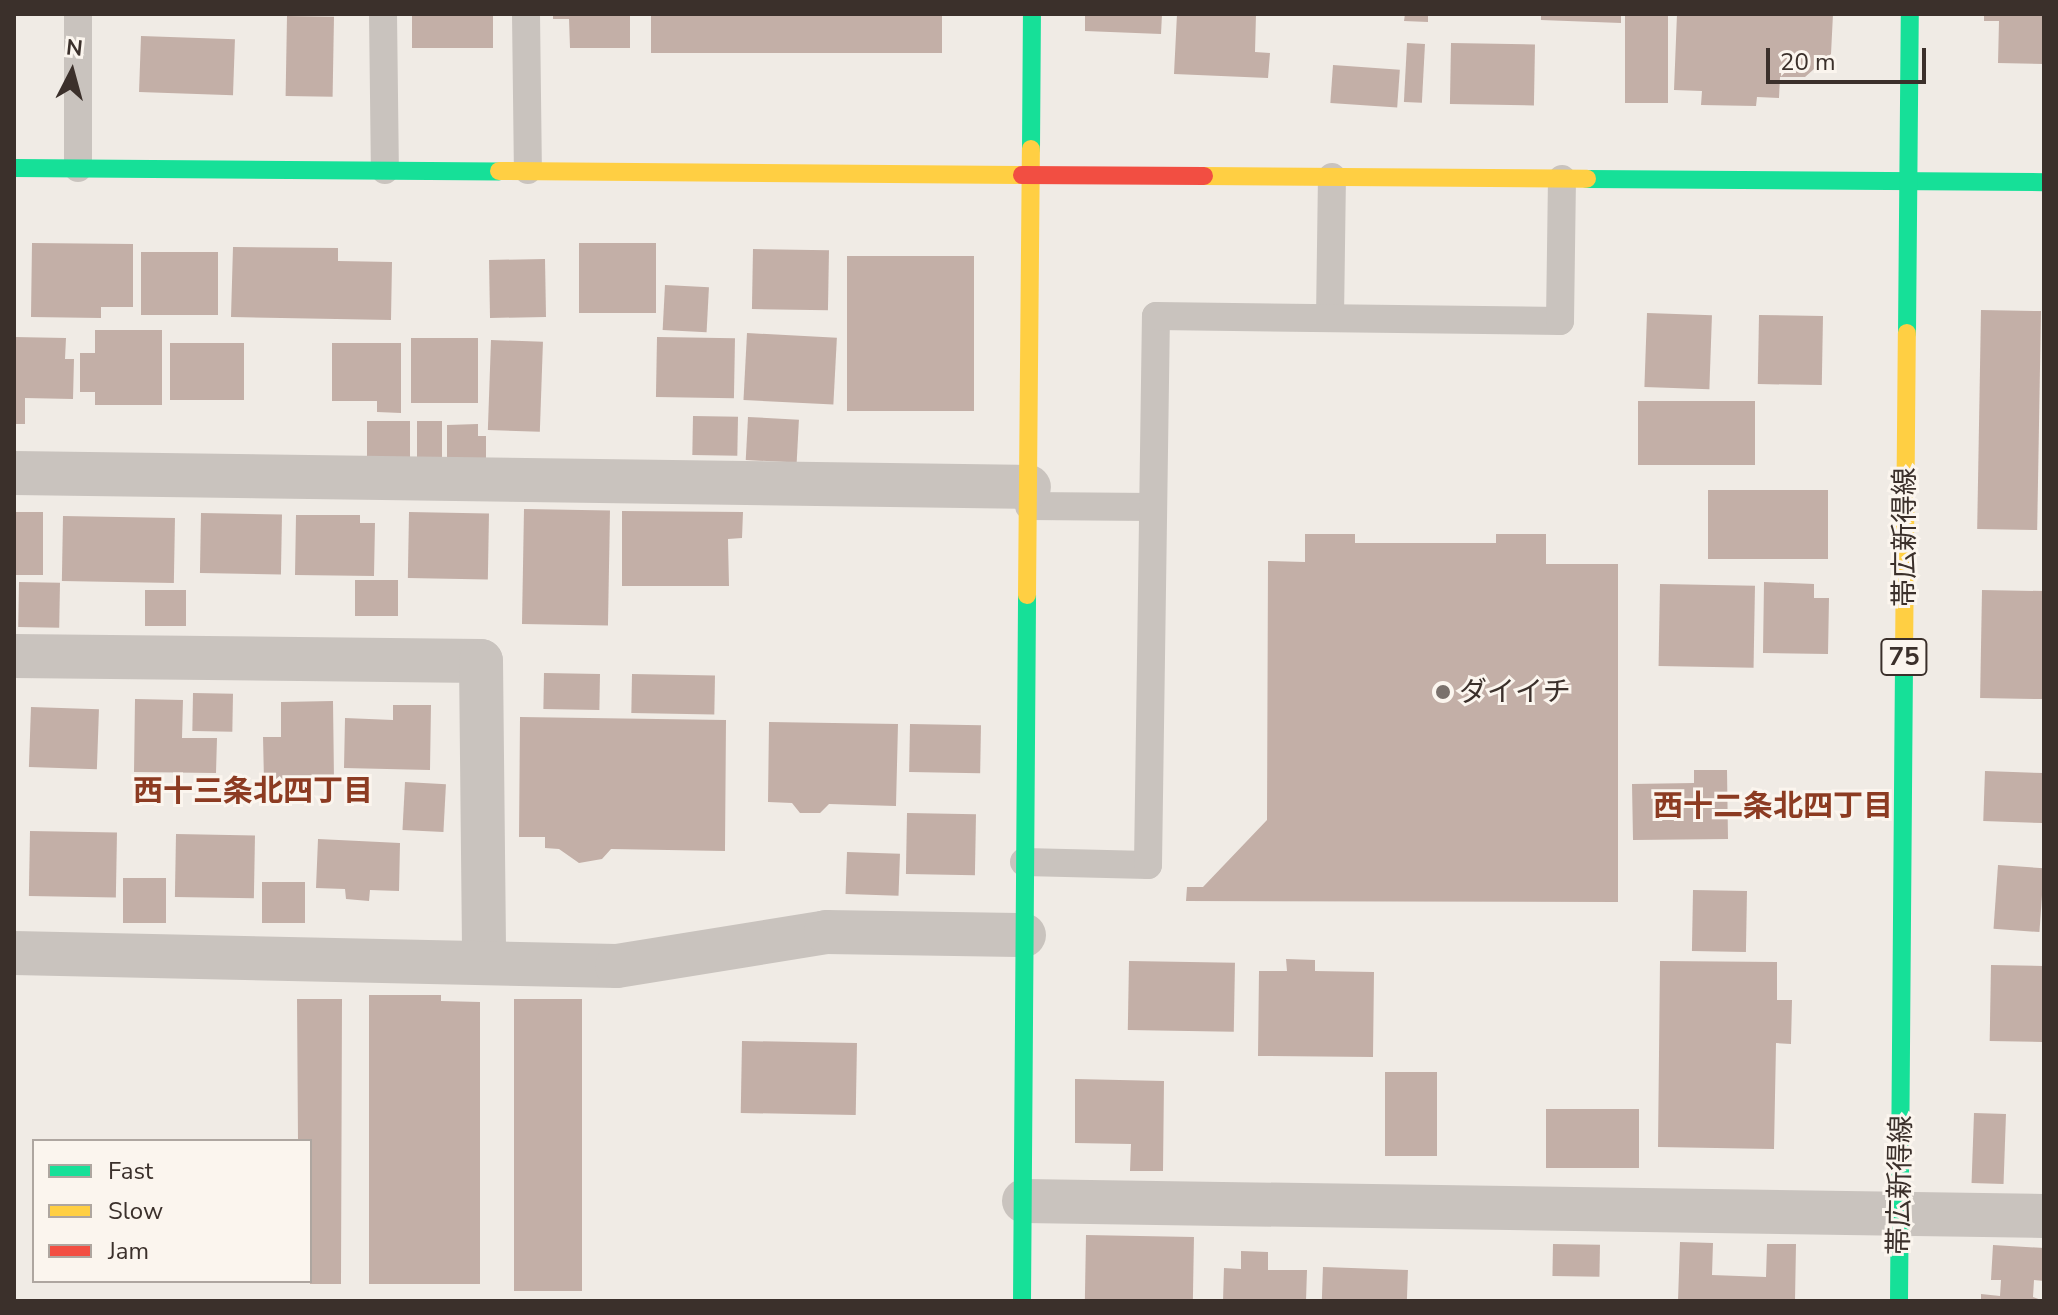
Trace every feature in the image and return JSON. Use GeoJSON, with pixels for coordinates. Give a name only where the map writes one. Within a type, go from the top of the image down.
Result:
{"type":"FeatureCollection","features":[{"type":"Feature","properties":{"kind":"street"},"geometry":{"type":"LineString","coordinates":[[1022,1301],[1032,14]]}},
{"type":"Feature","properties":{"kind":"street","name":"帯広新得線"},"geometry":{"type":"LineString","coordinates":[[1899,1301],[1906,182],[1910,14]]}},
{"type":"Feature","properties":{"kind":"street"},"geometry":{"type":"LineString","coordinates":[[14,168],[2044,182]]}},
{"type":"Feature","properties":{"kind":"street"},"geometry":{"type":"LineString","coordinates":[[14,473],[1029,496]]}},
{"type":"Feature","properties":{"kind":"street"},"geometry":{"type":"LineString","coordinates":[[14,656],[481,661],[484,961]]}},
{"type":"Feature","properties":{"kind":"street"},"geometry":{"type":"LineString","coordinates":[[14,953],[617,966],[826,932],[1024,935]]}},
{"type":"Feature","properties":{"kind":"street"},"geometry":{"type":"LineString","coordinates":[[1024,1201],[1901,1217],[2044,1216]]}},
{"type":"Feature","properties":{"kind":"lane"},"geometry":{"type":"LineString","coordinates":[[78,14],[78,168]]}},
{"type":"Feature","properties":{"kind":"lane"},"geometry":{"type":"LineString","coordinates":[[383,14],[385,170]]}},
{"type":"Feature","properties":{"kind":"lane"},"geometry":{"type":"LineString","coordinates":[[526,14],[528,170]]}},
{"type":"Feature","properties":{"kind":"lane"},"geometry":{"type":"LineString","coordinates":[[1330,318],[1332,177]]}},
{"type":"Feature","properties":{"kind":"lane"},"geometry":{"type":"LineString","coordinates":[[1024,862],[1148,865],[1156,316],[1560,321],[1562,179]]}},
{"type":"Feature","properties":{"kind":"lane"},"geometry":{"type":"LineString","coordinates":[[1029,496],[1153,507]]}},
{"type":"Feature","properties":{"kind":"building"},"geometry":{"type":"Polygon","coordinates":[[[412,14],[493,14],[493,48],[412,48],[412,14]]]}},
{"type":"Feature","properties":{"kind":"building"},"geometry":{"type":"Polygon","coordinates":[[[553,14],[630,14],[630,48],[570,48],[569,19],[553,19],[553,14]]]}},
{"type":"Feature","properties":{"kind":"building"},"geometry":{"type":"Polygon","coordinates":[[[651,14],[942,14],[942,53],[651,53],[651,14]]]}},
{"type":"Feature","properties":{"kind":"building"},"geometry":{"type":"Polygon","coordinates":[[[1085,14],[1162,14],[1161,34],[1085,31],[1085,14]]]}},
{"type":"Feature","properties":{"kind":"building"},"geometry":{"type":"Polygon","coordinates":[[[1177,14],[1256,14],[1255,52],[1270,53],[1268,78],[1174,74],[1177,14]]]}},
{"type":"Feature","properties":{"kind":"building"},"geometry":{"type":"Polygon","coordinates":[[[1405,14],[1428,14],[1428,22],[1404,21],[1405,14]]]}},
{"type":"Feature","properties":{"kind":"building"},"geometry":{"type":"Polygon","coordinates":[[[1541,14],[1621,14],[1621,23],[1541,20],[1541,14]]]}},
{"type":"Feature","properties":{"kind":"building"},"geometry":{"type":"Polygon","coordinates":[[[1625,14],[1668,14],[1668,103],[1625,103],[1625,14]]]}},
{"type":"Feature","properties":{"kind":"building"},"geometry":{"type":"Polygon","coordinates":[[[1677,14],[1833,14],[1831,54],[1805,77],[1780,77],[1779,98],[1757,97],[1756,106],[1701,105],[1702,91],[1674,90],[1677,14]]]}},
{"type":"Feature","properties":{"kind":"building"},"geometry":{"type":"Polygon","coordinates":[[[1984,14],[2044,14],[2044,64],[1998,63],[1999,21],[1984,21],[1984,14]]]}},
{"type":"Feature","properties":{"kind":"building"},"geometry":{"type":"Polygon","coordinates":[[[287,16],[334,17],[333,97],[286,96],[287,16]]]}},
{"type":"Feature","properties":{"kind":"building"},"geometry":{"type":"Polygon","coordinates":[[[141,36],[235,39],[233,95],[139,92],[141,36]]]}},
{"type":"Feature","properties":{"kind":"building"},"geometry":{"type":"Polygon","coordinates":[[[1407,43],[1425,44],[1422,103],[1404,102],[1407,43]]]}},
{"type":"Feature","properties":{"kind":"building"},"geometry":{"type":"Polygon","coordinates":[[[1451,43],[1535,44],[1534,105],[1450,104],[1451,43]]]}},
{"type":"Feature","properties":{"kind":"building"},"geometry":{"type":"Polygon","coordinates":[[[1333,65],[1400,70],[1397,108],[1330,103],[1333,65]]]}},
{"type":"Feature","properties":{"kind":"building"},"geometry":{"type":"Polygon","coordinates":[[[32,243],[133,244],[133,307],[101,307],[101,318],[31,317],[32,243]]]}},
{"type":"Feature","properties":{"kind":"building"},"geometry":{"type":"Polygon","coordinates":[[[579,243],[656,243],[656,313],[579,313],[579,243]]]}},
{"type":"Feature","properties":{"kind":"building"},"geometry":{"type":"Polygon","coordinates":[[[233,247],[338,248],[338,261],[392,262],[391,320],[231,317],[233,247]]]}},
{"type":"Feature","properties":{"kind":"building"},"geometry":{"type":"Polygon","coordinates":[[[753,249],[829,250],[828,310],[752,309],[753,249]]]}},
{"type":"Feature","properties":{"kind":"building"},"geometry":{"type":"Polygon","coordinates":[[[141,252],[218,252],[218,315],[141,315],[141,252]]]}},
{"type":"Feature","properties":{"kind":"building"},"geometry":{"type":"Polygon","coordinates":[[[847,256],[974,256],[974,411],[847,411],[847,256]]]}},
{"type":"Feature","properties":{"kind":"building"},"geometry":{"type":"Polygon","coordinates":[[[545,259],[546,317],[490,318],[489,260],[545,259]]]}},
{"type":"Feature","properties":{"kind":"building"},"geometry":{"type":"Polygon","coordinates":[[[665,285],[709,287],[707,332],[663,330],[665,285]]]}},
{"type":"Feature","properties":{"kind":"building"},"geometry":{"type":"Polygon","coordinates":[[[1981,310],[2041,311],[2037,530],[1977,529],[1981,310]]]}},
{"type":"Feature","properties":{"kind":"building"},"geometry":{"type":"Polygon","coordinates":[[[1647,313],[1712,315],[1709,389],[1644,387],[1647,313]]]}},
{"type":"Feature","properties":{"kind":"building"},"geometry":{"type":"Polygon","coordinates":[[[1759,315],[1823,316],[1822,385],[1758,384],[1759,315]]]}},
{"type":"Feature","properties":{"kind":"building"},"geometry":{"type":"Polygon","coordinates":[[[95,330],[162,330],[162,405],[95,405],[95,392],[80,392],[80,353],[95,353],[95,330]]]}},
{"type":"Feature","properties":{"kind":"building"},"geometry":{"type":"Polygon","coordinates":[[[747,333],[837,338],[833,405],[743,400],[747,333]]]}},
{"type":"Feature","properties":{"kind":"building"},"geometry":{"type":"Polygon","coordinates":[[[14,337],[66,338],[65,359],[74,359],[73,399],[25,398],[25,424],[14,424],[14,337]]]}},
{"type":"Feature","properties":{"kind":"building"},"geometry":{"type":"Polygon","coordinates":[[[657,337],[735,338],[734,398],[656,397],[657,337]]]}},
{"type":"Feature","properties":{"kind":"building"},"geometry":{"type":"Polygon","coordinates":[[[411,338],[478,338],[478,403],[411,403],[411,338]]]}},
{"type":"Feature","properties":{"kind":"building"},"geometry":{"type":"Polygon","coordinates":[[[491,340],[543,342],[540,432],[488,430],[491,340]]]}},
{"type":"Feature","properties":{"kind":"building"},"geometry":{"type":"Polygon","coordinates":[[[170,343],[244,343],[244,400],[170,400],[170,343]]]}},
{"type":"Feature","properties":{"kind":"building"},"geometry":{"type":"Polygon","coordinates":[[[332,343],[401,343],[401,413],[377,412],[377,401],[332,401],[332,343]]]}},
{"type":"Feature","properties":{"kind":"building"},"geometry":{"type":"Polygon","coordinates":[[[1638,401],[1755,401],[1755,465],[1638,465],[1638,401]]]}},
{"type":"Feature","properties":{"kind":"building"},"geometry":{"type":"Polygon","coordinates":[[[693,416],[738,417],[737,456],[692,455],[693,416]]]}},
{"type":"Feature","properties":{"kind":"building"},"geometry":{"type":"Polygon","coordinates":[[[748,417],[799,420],[797,463],[746,460],[748,417]]]}},
{"type":"Feature","properties":{"kind":"building"},"geometry":{"type":"Polygon","coordinates":[[[367,421],[410,421],[410,465],[367,465],[367,421]]]}},
{"type":"Feature","properties":{"kind":"building"},"geometry":{"type":"Polygon","coordinates":[[[417,421],[442,421],[442,465],[417,465],[417,421]]]}},
{"type":"Feature","properties":{"kind":"building"},"geometry":{"type":"Polygon","coordinates":[[[478,424],[478,436],[486,436],[486,466],[447,466],[447,425],[478,424]]]}},
{"type":"Feature","properties":{"kind":"building"},"geometry":{"type":"Polygon","coordinates":[[[1708,490],[1828,490],[1828,559],[1708,559],[1708,490]]]}},
{"type":"Feature","properties":{"kind":"building"},"geometry":{"type":"Polygon","coordinates":[[[524,509],[610,511],[608,625],[522,624],[524,509]]]}},
{"type":"Feature","properties":{"kind":"building"},"geometry":{"type":"Polygon","coordinates":[[[622,511],[743,512],[742,538],[728,539],[729,586],[622,586],[622,511]]]}},
{"type":"Feature","properties":{"kind":"building"},"geometry":{"type":"Polygon","coordinates":[[[14,512],[43,512],[43,575],[14,575],[14,512]]]}},
{"type":"Feature","properties":{"kind":"building"},"geometry":{"type":"Polygon","coordinates":[[[409,512],[489,513],[488,579],[408,578],[409,512]]]}},
{"type":"Feature","properties":{"kind":"building"},"geometry":{"type":"Polygon","coordinates":[[[201,513],[282,514],[281,574],[200,573],[201,513]]]}},
{"type":"Feature","properties":{"kind":"building"},"geometry":{"type":"Polygon","coordinates":[[[296,515],[360,515],[360,523],[375,523],[374,576],[295,575],[296,515]]]}},
{"type":"Feature","properties":{"kind":"building"},"geometry":{"type":"Polygon","coordinates":[[[63,516],[175,518],[174,583],[62,581],[63,516]]]}},
{"type":"Feature","properties":{"kind":"building","name":"ダイイチ"},"geometry":{"type":"Polygon","coordinates":[[[1305,534],[1355,534],[1355,543],[1496,543],[1496,534],[1546,534],[1546,564],[1618,564],[1618,902],[1186,901],[1187,887],[1203,887],[1267,820],[1268,561],[1305,562],[1305,534]]]}},
{"type":"Feature","properties":{"kind":"building"},"geometry":{"type":"Polygon","coordinates":[[[355,580],[398,580],[398,616],[355,616],[355,580]]]}},
{"type":"Feature","properties":{"kind":"building"},"geometry":{"type":"Polygon","coordinates":[[[19,582],[60,583],[59,628],[18,627],[19,582]]]}},
{"type":"Feature","properties":{"kind":"building"},"geometry":{"type":"Polygon","coordinates":[[[1764,582],[1814,584],[1814,598],[1829,598],[1828,654],[1763,653],[1764,582]]]}},
{"type":"Feature","properties":{"kind":"building"},"geometry":{"type":"Polygon","coordinates":[[[1660,584],[1755,586],[1754,668],[1659,666],[1660,584]]]}},
{"type":"Feature","properties":{"kind":"building"},"geometry":{"type":"Polygon","coordinates":[[[145,590],[186,590],[186,626],[145,626],[145,590]]]}},
{"type":"Feature","properties":{"kind":"building"},"geometry":{"type":"Polygon","coordinates":[[[1982,590],[2044,591],[2042,699],[1980,698],[1982,590]]]}},
{"type":"Feature","properties":{"kind":"building"},"geometry":{"type":"Polygon","coordinates":[[[544,673],[600,674],[599,710],[543,709],[544,673]]]}},
{"type":"Feature","properties":{"kind":"building"},"geometry":{"type":"Polygon","coordinates":[[[632,674],[715,675],[714,714],[631,713],[632,674]]]}},
{"type":"Feature","properties":{"kind":"building"},"geometry":{"type":"Polygon","coordinates":[[[193,693],[233,694],[232,732],[192,731],[193,693]]]}},
{"type":"Feature","properties":{"kind":"building"},"geometry":{"type":"Polygon","coordinates":[[[135,699],[183,700],[182,738],[217,738],[216,773],[134,772],[135,699]]]}},
{"type":"Feature","properties":{"kind":"building"},"geometry":{"type":"Polygon","coordinates":[[[333,701],[334,780],[264,781],[263,737],[281,737],[281,702],[333,701]]]}},
{"type":"Feature","properties":{"kind":"building"},"geometry":{"type":"Polygon","coordinates":[[[393,705],[431,705],[430,770],[344,768],[345,718],[393,720],[393,705]]]}},
{"type":"Feature","properties":{"kind":"building"},"geometry":{"type":"Polygon","coordinates":[[[31,707],[99,709],[97,769],[29,767],[31,707]]]}},
{"type":"Feature","properties":{"kind":"building"},"geometry":{"type":"Polygon","coordinates":[[[520,717],[726,720],[725,851],[611,849],[602,859],[579,863],[559,849],[545,848],[545,837],[519,837],[520,717]]]}},
{"type":"Feature","properties":{"kind":"building"},"geometry":{"type":"Polygon","coordinates":[[[769,722],[898,724],[896,806],[829,804],[820,813],[800,813],[792,803],[768,802],[769,722]]]}},
{"type":"Feature","properties":{"kind":"building"},"geometry":{"type":"Polygon","coordinates":[[[910,724],[981,725],[980,773],[909,772],[910,724]]]}},
{"type":"Feature","properties":{"kind":"building"},"geometry":{"type":"Polygon","coordinates":[[[1694,770],[1727,770],[1728,839],[1633,840],[1632,784],[1694,783],[1694,770]]]}},
{"type":"Feature","properties":{"kind":"building"},"geometry":{"type":"Polygon","coordinates":[[[1985,771],[2044,773],[2042,823],[1983,821],[1985,771]]]}},
{"type":"Feature","properties":{"kind":"building"},"geometry":{"type":"Polygon","coordinates":[[[405,782],[446,784],[443,832],[402,830],[405,782]]]}},
{"type":"Feature","properties":{"kind":"building"},"geometry":{"type":"Polygon","coordinates":[[[907,813],[976,814],[975,875],[906,874],[907,813]]]}},
{"type":"Feature","properties":{"kind":"building"},"geometry":{"type":"Polygon","coordinates":[[[30,831],[117,833],[116,898],[29,896],[30,831]]]}},
{"type":"Feature","properties":{"kind":"building"},"geometry":{"type":"Polygon","coordinates":[[[176,834],[255,835],[254,898],[175,897],[176,834]]]}},
{"type":"Feature","properties":{"kind":"building"},"geometry":{"type":"Polygon","coordinates":[[[318,839],[400,843],[399,891],[370,890],[369,901],[346,899],[345,889],[316,888],[318,839]]]}},
{"type":"Feature","properties":{"kind":"building"},"geometry":{"type":"Polygon","coordinates":[[[847,852],[900,854],[899,896],[846,894],[847,852]]]}},
{"type":"Feature","properties":{"kind":"building"},"geometry":{"type":"Polygon","coordinates":[[[1998,865],[2044,868],[2039,932],[1994,929],[1998,865]]]}},
{"type":"Feature","properties":{"kind":"building"},"geometry":{"type":"Polygon","coordinates":[[[123,878],[166,878],[166,923],[123,923],[123,878]]]}},
{"type":"Feature","properties":{"kind":"building"},"geometry":{"type":"Polygon","coordinates":[[[262,882],[305,882],[305,923],[262,923],[262,882]]]}},
{"type":"Feature","properties":{"kind":"building"},"geometry":{"type":"Polygon","coordinates":[[[1693,890],[1747,891],[1746,952],[1692,951],[1693,890]]]}},
{"type":"Feature","properties":{"kind":"building"},"geometry":{"type":"Polygon","coordinates":[[[1286,959],[1315,960],[1315,971],[1374,972],[1373,1057],[1258,1056],[1259,971],[1287,971],[1286,959]]]}},
{"type":"Feature","properties":{"kind":"building"},"geometry":{"type":"Polygon","coordinates":[[[1129,961],[1235,963],[1234,1032],[1128,1030],[1129,961]]]}},
{"type":"Feature","properties":{"kind":"building"},"geometry":{"type":"Polygon","coordinates":[[[1660,961],[1777,962],[1777,1000],[1792,1000],[1791,1044],[1776,1043],[1774,1149],[1658,1147],[1660,961]]]}},
{"type":"Feature","properties":{"kind":"building"},"geometry":{"type":"Polygon","coordinates":[[[1991,965],[2044,966],[2043,1042],[1990,1041],[1991,965]]]}},
{"type":"Feature","properties":{"kind":"building"},"geometry":{"type":"Polygon","coordinates":[[[369,995],[441,995],[441,1001],[480,1002],[480,1284],[369,1284],[369,995]]]}},
{"type":"Feature","properties":{"kind":"building"},"geometry":{"type":"Polygon","coordinates":[[[297,999],[342,999],[341,1284],[310,1284],[312,1139],[298,1139],[297,999]]]}},
{"type":"Feature","properties":{"kind":"building"},"geometry":{"type":"Polygon","coordinates":[[[514,999],[582,999],[582,1291],[514,1291],[514,999]]]}},
{"type":"Feature","properties":{"kind":"building"},"geometry":{"type":"Polygon","coordinates":[[[742,1041],[857,1043],[856,1115],[741,1113],[742,1041]]]}},
{"type":"Feature","properties":{"kind":"building"},"geometry":{"type":"Polygon","coordinates":[[[1385,1072],[1437,1072],[1437,1156],[1385,1156],[1385,1072]]]}},
{"type":"Feature","properties":{"kind":"building"},"geometry":{"type":"Polygon","coordinates":[[[1075,1079],[1164,1081],[1163,1171],[1130,1171],[1131,1144],[1075,1143],[1075,1079]]]}},
{"type":"Feature","properties":{"kind":"building"},"geometry":{"type":"Polygon","coordinates":[[[1546,1109],[1639,1109],[1639,1168],[1546,1168],[1546,1109]]]}},
{"type":"Feature","properties":{"kind":"building"},"geometry":{"type":"Polygon","coordinates":[[[1974,1113],[2006,1114],[2004,1184],[1972,1183],[1974,1113]]]}},
{"type":"Feature","properties":{"kind":"building"},"geometry":{"type":"Polygon","coordinates":[[[1086,1235],[1194,1237],[1193,1301],[1085,1301],[1086,1235]]]}},
{"type":"Feature","properties":{"kind":"building"},"geometry":{"type":"Polygon","coordinates":[[[1680,1242],[1713,1243],[1712,1275],[1766,1277],[1767,1244],[1796,1244],[1795,1301],[1678,1301],[1680,1242]]]}},
{"type":"Feature","properties":{"kind":"building"},"geometry":{"type":"Polygon","coordinates":[[[1553,1244],[1600,1245],[1599,1277],[1552,1276],[1553,1244]]]}},
{"type":"Feature","properties":{"kind":"building"},"geometry":{"type":"Polygon","coordinates":[[[1993,1245],[2044,1248],[2044,1281],[2034,1280],[2033,1297],[2044,1301],[1981,1301],[1981,1294],[2000,1296],[2001,1280],[1991,1280],[1993,1245]]]}},
{"type":"Feature","properties":{"kind":"building"},"geometry":{"type":"Polygon","coordinates":[[[1241,1251],[1268,1252],[1268,1270],[1307,1270],[1306,1301],[1223,1301],[1224,1268],[1241,1269],[1241,1251]]]}},
{"type":"Feature","properties":{"kind":"building"},"geometry":{"type":"Polygon","coordinates":[[[1323,1267],[1408,1270],[1407,1301],[1322,1301],[1323,1267]]]}},
{"type":"Feature","properties":{"kind":"traffic: fast"},"geometry":{"type":"LineString","coordinates":[[1031,149],[1032,14]]}},
{"type":"Feature","properties":{"kind":"traffic: fast"},"geometry":{"type":"LineString","coordinates":[[1907,333],[1910,14]]}},
{"type":"Feature","properties":{"kind":"traffic: fast"},"geometry":{"type":"LineString","coordinates":[[14,168],[499,171]]}},
{"type":"Feature","properties":{"kind":"traffic: fast"},"geometry":{"type":"LineString","coordinates":[[1587,179],[2044,182]]}},
{"type":"Feature","properties":{"kind":"traffic: fast"},"geometry":{"type":"LineString","coordinates":[[1022,1301],[1027,595]]}},
{"type":"Feature","properties":{"kind":"traffic: fast"},"geometry":{"type":"LineString","coordinates":[[1899,1301],[1904,660]]}},
{"type":"Feature","properties":{"kind":"traffic: slow"},"geometry":{"type":"LineString","coordinates":[[1027,595],[1031,149]]}},
{"type":"Feature","properties":{"kind":"traffic: slow"},"geometry":{"type":"LineString","coordinates":[[499,171],[1022,175]]}},
{"type":"Feature","properties":{"kind":"traffic: slow"},"geometry":{"type":"LineString","coordinates":[[1204,176],[1587,179]]}},
{"type":"Feature","properties":{"kind":"traffic: slow"},"geometry":{"type":"LineString","coordinates":[[1904,660],[1907,333]]}},
{"type":"Feature","properties":{"kind":"traffic: jam"},"geometry":{"type":"LineString","coordinates":[[1022,175],[1204,176]]}},
{"type":"Feature","properties":{"kind":"place","name":"ダイイチ"},"geometry":{"type":"Point","coordinates":[1443,692]}},
{"type":"Feature","properties":{"kind":"district","name":"西十三条北四丁目"},"geometry":{"type":"Point","coordinates":[253,792]}},
{"type":"Feature","properties":{"kind":"district","name":"西十二条北四丁目"},"geometry":{"type":"Point","coordinates":[1773,807]}}]}
